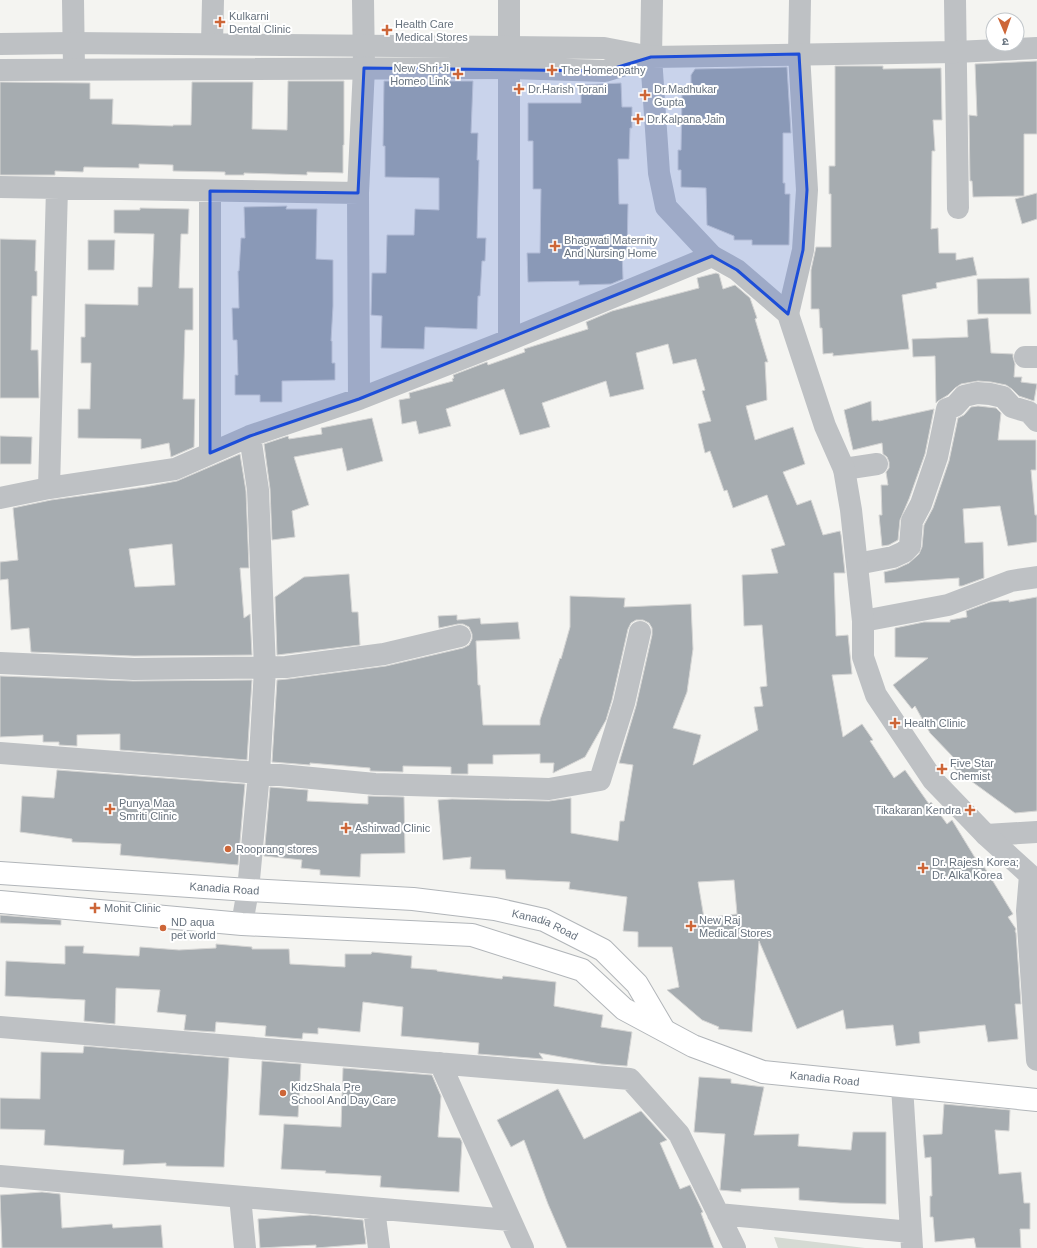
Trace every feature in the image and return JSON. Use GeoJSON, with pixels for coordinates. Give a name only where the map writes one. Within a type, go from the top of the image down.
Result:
{"type":"FeatureCollection","features":[{"type":"Feature","properties":{"kind":"main road","name":"Kanadia Road"},"geometry":{"type":"LineString","coordinates":[[0,873],[248,890],[413,899],[495,910],[544,920],[603,950],[637,984],[664,1031],[693,1046],[763,1072],[1037,1100]]}},
{"type":"Feature","properties":{"kind":"main road"},"geometry":{"type":"LineString","coordinates":[[0,902],[242,924],[472,935],[582,970],[624,1009],[664,1031]]}},
{"type":"Feature","properties":{"kind":"street"},"geometry":{"type":"LineString","coordinates":[[73,0],[74,69]]}},
{"type":"Feature","properties":{"kind":"street"},"geometry":{"type":"LineString","coordinates":[[212,0],[212,44]]}},
{"type":"Feature","properties":{"kind":"street"},"geometry":{"type":"LineString","coordinates":[[359,399],[358,193],[364,68],[363,0]]}},
{"type":"Feature","properties":{"kind":"street"},"geometry":{"type":"LineString","coordinates":[[509,0],[509,340]]}},
{"type":"Feature","properties":{"kind":"street"},"geometry":{"type":"LineString","coordinates":[[652,0],[651,57],[659,173],[666,207],[712,256],[737,270],[788,314],[825,426],[844,469],[851,510],[863,621],[863,657],[876,695],[933,780],[986,835],[1034,880],[1027,911],[1037,1060]]}},
{"type":"Feature","properties":{"kind":"street"},"geometry":{"type":"LineString","coordinates":[[788,314],[804,250],[807,190],[799,54],[800,0]]}},
{"type":"Feature","properties":{"kind":"street"},"geometry":{"type":"LineString","coordinates":[[956,0],[958,208]]}},
{"type":"Feature","properties":{"kind":"street"},"geometry":{"type":"LineString","coordinates":[[0,44],[73,43],[363,46],[509,57]]}},
{"type":"Feature","properties":{"kind":"street"},"geometry":{"type":"LineString","coordinates":[[0,70],[364,68],[604,48],[651,57],[956,52],[1037,48]]}},
{"type":"Feature","properties":{"kind":"street"},"geometry":{"type":"LineString","coordinates":[[0,187],[358,193]]}},
{"type":"Feature","properties":{"kind":"street"},"geometry":{"type":"LineString","coordinates":[[50,488],[57,188]]}},
{"type":"Feature","properties":{"kind":"street"},"geometry":{"type":"LineString","coordinates":[[210,190],[210,453]]}},
{"type":"Feature","properties":{"kind":"street"},"geometry":{"type":"LineString","coordinates":[[0,498],[50,488],[175,469],[250,436],[359,399],[509,340],[712,256]]}},
{"type":"Feature","properties":{"kind":"street"},"geometry":{"type":"LineString","coordinates":[[857,564],[893,557],[904,552],[910,546],[912,522],[921,504],[937,457],[947,409],[955,406],[964,396],[977,393],[1003,397],[1012,407],[1029,412],[1037,421]]}},
{"type":"Feature","properties":{"kind":"street"},"geometry":{"type":"LineString","coordinates":[[242,924],[248,890],[259,773],[265,668],[258,490],[250,436]]}},
{"type":"Feature","properties":{"kind":"street"},"geometry":{"type":"LineString","coordinates":[[844,469],[877,464]]}},
{"type":"Feature","properties":{"kind":"street"},"geometry":{"type":"LineString","coordinates":[[863,621],[948,605],[1011,581],[1037,577]]}},
{"type":"Feature","properties":{"kind":"street"},"geometry":{"type":"LineString","coordinates":[[0,753],[259,773],[375,784],[549,789],[600,780],[624,703],[640,632]]}},
{"type":"Feature","properties":{"kind":"street"},"geometry":{"type":"LineString","coordinates":[[0,663],[134,669],[286,667],[384,654],[460,636]]}},
{"type":"Feature","properties":{"kind":"street"},"geometry":{"type":"LineString","coordinates":[[986,835],[1037,832]]}},
{"type":"Feature","properties":{"kind":"street"},"geometry":{"type":"LineString","coordinates":[[0,1027],[630,1079],[679,1134],[735,1248]]}},
{"type":"Feature","properties":{"kind":"street"},"geometry":{"type":"LineString","coordinates":[[440,1063],[523,1248]]}},
{"type":"Feature","properties":{"kind":"street"},"geometry":{"type":"LineString","coordinates":[[718,1214],[912,1240],[902,1086]]}},
{"type":"Feature","properties":{"kind":"street"},"geometry":{"type":"LineString","coordinates":[[0,1176],[510,1220]]}},
{"type":"Feature","properties":{"kind":"street"},"geometry":{"type":"LineString","coordinates":[[240,1197],[245,1248]]}},
{"type":"Feature","properties":{"kind":"street"},"geometry":{"type":"LineString","coordinates":[[374,1209],[379,1248]]}},
{"type":"Feature","properties":{"kind":"highlighted area"},"geometry":{"type":"Polygon","coordinates":[[[799,54],[807,190],[803,250],[788,314],[737,270],[712,256],[359,399],[250,436],[210,453],[210,191],[358,193],[364,68],[605,71],[651,57],[799,54]]]}},
{"type":"Feature","properties":{"kind":"shaded area"},"geometry":{"type":"Polygon","coordinates":[[[774,1237],[865,1248],[778,1248],[774,1237]]]}},
{"type":"Feature","properties":{"kind":"building"},"geometry":{"type":"Polygon","coordinates":[[[1037,61],[1037,134],[1024,134],[1024,196],[973,197],[972,181],[970,181],[969,115],[977,116],[975,64],[1037,61]]]}},
{"type":"Feature","properties":{"kind":"building"},"geometry":{"type":"Polygon","coordinates":[[[835,66],[883,66],[883,69],[941,68],[942,120],[933,120],[935,151],[932,151],[931,229],[938,228],[939,253],[956,253],[956,260],[973,257],[977,275],[936,283],[937,288],[902,295],[909,349],[833,356],[833,353],[823,354],[822,328],[820,328],[819,309],[811,309],[811,270],[816,247],[831,247],[831,194],[829,194],[829,166],[835,166],[835,66]]]}},
{"type":"Feature","properties":{"kind":"building"},"geometry":{"type":"Polygon","coordinates":[[[787,67],[791,133],[783,133],[783,183],[785,183],[785,194],[790,194],[789,245],[752,245],[752,240],[734,240],[734,236],[707,225],[706,188],[681,187],[681,170],[678,170],[678,150],[681,150],[682,95],[691,95],[691,75],[695,69],[787,67]]]}},
{"type":"Feature","properties":{"kind":"building"},"geometry":{"type":"Polygon","coordinates":[[[288,81],[344,81],[343,173],[307,172],[307,175],[244,173],[244,175],[225,175],[225,172],[173,171],[173,165],[139,164],[139,168],[84,167],[83,172],[55,171],[55,175],[0,175],[0,82],[90,83],[90,99],[113,99],[112,124],[173,126],[191,125],[192,82],[253,82],[252,129],[287,130],[288,81]]]}},
{"type":"Feature","properties":{"kind":"building"},"geometry":{"type":"Polygon","coordinates":[[[384,81],[473,81],[471,133],[478,133],[477,160],[479,160],[477,238],[486,238],[485,261],[482,261],[480,296],[478,296],[477,329],[425,327],[424,349],[381,348],[382,316],[371,315],[372,273],[386,273],[387,235],[414,235],[415,209],[439,210],[439,178],[385,177],[385,146],[383,146],[384,81]]]}},
{"type":"Feature","properties":{"kind":"building"},"geometry":{"type":"Polygon","coordinates":[[[621,83],[622,107],[632,107],[632,128],[630,128],[629,159],[618,159],[619,204],[628,204],[627,252],[622,252],[623,279],[611,284],[579,285],[579,281],[528,282],[527,253],[540,253],[541,189],[533,189],[533,141],[528,141],[528,103],[581,103],[581,85],[621,83]]]}},
{"type":"Feature","properties":{"kind":"building"},"geometry":{"type":"Polygon","coordinates":[[[1037,193],[1037,219],[1022,224],[1015,199],[1037,193]]]}},
{"type":"Feature","properties":{"kind":"building"},"geometry":{"type":"Polygon","coordinates":[[[287,206],[286,209],[317,209],[316,259],[333,260],[331,341],[332,363],[335,363],[335,380],[282,381],[282,402],[260,402],[260,395],[235,395],[235,375],[238,375],[237,340],[233,340],[232,308],[239,308],[238,271],[241,238],[245,238],[244,207],[287,206]]]}},
{"type":"Feature","properties":{"kind":"building"},"geometry":{"type":"Polygon","coordinates":[[[140,208],[189,209],[188,234],[181,234],[179,288],[193,288],[193,330],[185,330],[183,399],[195,399],[194,447],[171,457],[169,443],[141,449],[141,439],[78,438],[78,409],[90,409],[91,363],[81,363],[81,337],[85,337],[85,304],[138,305],[138,287],[152,287],[154,234],[114,233],[114,210],[140,210],[140,208]]]}},
{"type":"Feature","properties":{"kind":"building"},"geometry":{"type":"Polygon","coordinates":[[[0,239],[36,240],[35,271],[37,271],[37,296],[32,296],[31,350],[38,350],[39,398],[0,398],[0,239]]]}},
{"type":"Feature","properties":{"kind":"building"},"geometry":{"type":"Polygon","coordinates":[[[88,240],[115,240],[114,270],[88,270],[88,240]]]}},
{"type":"Feature","properties":{"kind":"building"},"geometry":{"type":"Polygon","coordinates":[[[716,273],[719,274],[723,289],[735,285],[750,298],[757,318],[755,319],[768,362],[765,362],[767,400],[746,406],[755,440],[793,427],[805,464],[783,472],[797,505],[811,500],[823,535],[840,531],[845,573],[834,573],[836,636],[848,635],[852,674],[832,675],[843,737],[862,724],[873,740],[870,741],[894,778],[905,770],[929,804],[931,802],[947,824],[952,820],[977,861],[980,860],[1013,914],[1008,917],[1016,929],[1021,1004],[1015,1004],[1018,1039],[988,1042],[985,1025],[919,1032],[920,1043],[896,1046],[893,1025],[846,1029],[843,1010],[797,1029],[759,941],[752,1032],[718,1029],[719,1027],[702,1020],[667,990],[679,987],[672,947],[638,947],[638,932],[623,931],[627,897],[569,889],[570,882],[506,879],[505,870],[470,869],[471,857],[443,860],[438,800],[549,801],[571,798],[571,833],[618,841],[620,821],[624,821],[633,765],[619,763],[636,706],[652,635],[652,628],[649,623],[643,620],[636,620],[631,623],[628,629],[606,720],[585,757],[553,773],[554,763],[540,763],[540,754],[493,755],[493,764],[468,764],[468,774],[451,774],[451,767],[403,766],[403,772],[370,771],[370,768],[310,763],[310,765],[272,762],[277,680],[386,666],[463,648],[469,645],[472,639],[472,634],[469,627],[463,624],[458,624],[439,628],[438,616],[457,615],[457,620],[480,618],[481,624],[518,622],[520,639],[476,641],[478,685],[480,685],[483,725],[540,725],[540,720],[560,658],[561,659],[570,627],[570,596],[625,598],[624,607],[691,604],[693,649],[687,692],[673,728],[701,735],[693,765],[758,730],[754,707],[763,706],[760,687],[767,686],[762,625],[744,626],[742,575],[778,573],[771,549],[785,545],[767,495],[733,508],[727,490],[724,491],[710,451],[705,453],[698,424],[711,421],[702,391],[705,390],[696,359],[673,364],[668,344],[636,353],[644,389],[610,397],[606,381],[542,403],[550,427],[520,435],[504,389],[446,409],[451,426],[419,434],[416,421],[402,424],[399,400],[410,398],[409,393],[453,381],[453,375],[487,362],[488,365],[525,352],[524,349],[588,329],[586,322],[612,311],[699,288],[697,278],[716,273]],[[734,880],[698,882],[704,918],[737,914],[734,880]]]}},
{"type":"Feature","properties":{"kind":"building"},"geometry":{"type":"Polygon","coordinates":[[[1029,278],[1031,314],[978,314],[977,279],[1029,278]]]}},
{"type":"Feature","properties":{"kind":"building"},"geometry":{"type":"Polygon","coordinates":[[[988,318],[991,353],[1013,354],[1015,364],[1014,377],[1022,377],[1021,382],[1037,384],[1034,401],[1019,396],[1006,385],[978,381],[961,384],[936,403],[935,356],[913,357],[912,339],[968,337],[967,320],[988,318]]]}},
{"type":"Feature","properties":{"kind":"building"},"geometry":{"type":"Polygon","coordinates":[[[871,401],[872,421],[879,421],[934,409],[925,454],[900,520],[898,540],[889,545],[882,546],[879,515],[882,515],[881,485],[888,485],[886,472],[889,468],[889,462],[887,457],[883,454],[882,443],[853,450],[844,410],[871,401]]]}},
{"type":"Feature","properties":{"kind":"building"},"geometry":{"type":"Polygon","coordinates":[[[978,406],[996,408],[1001,413],[998,440],[1036,440],[1036,470],[1031,470],[1035,515],[1037,515],[1037,542],[1008,546],[1000,506],[963,509],[965,543],[983,542],[984,578],[962,586],[959,586],[959,578],[885,583],[884,572],[896,569],[909,563],[919,554],[922,547],[924,525],[933,508],[949,461],[958,418],[964,415],[971,407],[978,406]]]}},
{"type":"Feature","properties":{"kind":"building"},"geometry":{"type":"Polygon","coordinates":[[[372,418],[383,461],[347,471],[342,448],[294,457],[309,505],[292,511],[295,537],[272,540],[270,489],[264,444],[288,436],[289,439],[322,434],[321,428],[372,418]]]}},
{"type":"Feature","properties":{"kind":"building"},"geometry":{"type":"Polygon","coordinates":[[[0,436],[32,437],[31,464],[0,464],[0,436]]]}},
{"type":"Feature","properties":{"kind":"building"},"geometry":{"type":"Polygon","coordinates":[[[240,454],[246,491],[249,568],[240,568],[244,618],[250,614],[252,655],[134,656],[31,652],[29,628],[11,630],[8,579],[0,580],[0,562],[18,560],[13,508],[51,500],[177,481],[240,454]],[[172,544],[129,549],[135,587],[175,585],[172,544]]]}},
{"type":"Feature","properties":{"kind":"building"},"geometry":{"type":"Polygon","coordinates":[[[349,574],[352,612],[358,612],[360,645],[277,655],[275,597],[304,577],[349,574]]]}},
{"type":"Feature","properties":{"kind":"building"},"geometry":{"type":"Polygon","coordinates":[[[1037,597],[1037,811],[1015,813],[956,770],[950,761],[954,758],[930,733],[915,706],[912,709],[893,685],[928,658],[895,657],[895,628],[924,622],[950,622],[950,620],[967,617],[966,611],[990,602],[1009,600],[1009,602],[1037,597]]]}},
{"type":"Feature","properties":{"kind":"building"},"geometry":{"type":"Polygon","coordinates":[[[0,676],[133,681],[252,680],[247,760],[120,750],[120,734],[77,735],[77,746],[59,745],[59,742],[43,742],[43,735],[0,737],[0,676]]]}},
{"type":"Feature","properties":{"kind":"building"},"geometry":{"type":"Polygon","coordinates":[[[57,770],[245,784],[238,865],[120,855],[121,844],[72,842],[72,839],[20,832],[22,796],[54,798],[57,770]]]}},
{"type":"Feature","properties":{"kind":"building"},"geometry":{"type":"Polygon","coordinates":[[[270,787],[308,790],[307,801],[368,804],[368,796],[404,797],[405,853],[361,854],[360,877],[320,875],[320,870],[301,868],[302,860],[264,856],[270,787]]]}},
{"type":"Feature","properties":{"kind":"building"},"geometry":{"type":"Polygon","coordinates":[[[0,915],[61,920],[61,925],[0,923],[0,915]]]}},
{"type":"Feature","properties":{"kind":"building"},"geometry":{"type":"Polygon","coordinates":[[[216,944],[252,947],[252,949],[289,949],[290,964],[345,967],[345,954],[371,954],[372,952],[412,956],[411,968],[502,979],[503,976],[556,982],[554,1006],[603,1015],[601,1027],[632,1032],[627,1066],[601,1064],[539,1053],[543,1059],[478,1054],[479,1043],[401,1036],[403,1007],[363,1002],[360,1032],[318,1028],[318,1034],[303,1033],[302,1039],[265,1036],[266,1026],[216,1022],[215,1032],[184,1030],[186,1015],[157,1012],[160,990],[116,988],[115,1024],[84,1021],[85,1000],[5,996],[6,961],[65,964],[65,946],[84,946],[83,953],[139,956],[140,947],[179,950],[216,948],[216,944]]]}},
{"type":"Feature","properties":{"kind":"building"},"geometry":{"type":"Polygon","coordinates":[[[84,1046],[229,1058],[224,1167],[166,1166],[166,1163],[123,1165],[124,1150],[44,1145],[45,1130],[0,1129],[0,1098],[40,1099],[41,1052],[83,1053],[84,1046]]]}},
{"type":"Feature","properties":{"kind":"building"},"geometry":{"type":"Polygon","coordinates":[[[262,1061],[301,1064],[298,1117],[259,1115],[262,1061]]]}},
{"type":"Feature","properties":{"kind":"building"},"geometry":{"type":"Polygon","coordinates":[[[343,1068],[432,1075],[441,1096],[438,1137],[460,1138],[462,1142],[459,1192],[380,1187],[381,1176],[281,1169],[284,1124],[341,1127],[343,1068]]]}},
{"type":"Feature","properties":{"kind":"building"},"geometry":{"type":"Polygon","coordinates":[[[699,1077],[731,1079],[731,1083],[764,1087],[754,1135],[799,1134],[798,1146],[851,1150],[853,1132],[886,1132],[886,1204],[799,1200],[799,1188],[741,1189],[741,1192],[720,1190],[725,1134],[694,1132],[699,1077]]]}},
{"type":"Feature","properties":{"kind":"building"},"geometry":{"type":"Polygon","coordinates":[[[558,1089],[584,1139],[641,1111],[667,1140],[660,1143],[680,1189],[690,1185],[703,1212],[701,1213],[714,1248],[567,1248],[548,1204],[524,1140],[511,1147],[497,1120],[558,1089]]]}},
{"type":"Feature","properties":{"kind":"building"},"geometry":{"type":"Polygon","coordinates":[[[944,1104],[1010,1110],[1009,1131],[995,1130],[999,1174],[1021,1172],[1024,1203],[1030,1203],[1030,1229],[1020,1229],[1021,1248],[976,1248],[974,1238],[935,1242],[933,1217],[930,1217],[930,1196],[932,1196],[931,1157],[925,1158],[923,1135],[942,1134],[944,1104]]]}},
{"type":"Feature","properties":{"kind":"building"},"geometry":{"type":"Polygon","coordinates":[[[42,1192],[60,1194],[62,1228],[112,1224],[113,1228],[161,1225],[163,1248],[2,1248],[0,1195],[42,1192]]]}},
{"type":"Feature","properties":{"kind":"building"},"geometry":{"type":"Polygon","coordinates":[[[310,1215],[363,1220],[366,1244],[316,1248],[316,1245],[260,1248],[258,1219],[310,1215]]]}},
{"type":"Feature","properties":{"kind":"place","name":"Kulkarni Dental Clinic"},"geometry":{"type":"Point","coordinates":[220,22]}},
{"type":"Feature","properties":{"kind":"place","name":"Health Care Medical Stores"},"geometry":{"type":"Point","coordinates":[387,30]}},
{"type":"Feature","properties":{"kind":"place","name":"The Homeopathy"},"geometry":{"type":"Point","coordinates":[552,70]}},
{"type":"Feature","properties":{"kind":"place","name":"New Shri Ji Homeo Link"},"geometry":{"type":"Point","coordinates":[458,74]}},
{"type":"Feature","properties":{"kind":"place","name":"Dr.Harish Torani"},"geometry":{"type":"Point","coordinates":[519,89]}},
{"type":"Feature","properties":{"kind":"place","name":"Dr.Madhukar Gupta"},"geometry":{"type":"Point","coordinates":[645,95]}},
{"type":"Feature","properties":{"kind":"place","name":"Dr.Kalpana Jain"},"geometry":{"type":"Point","coordinates":[638,119]}},
{"type":"Feature","properties":{"kind":"place","name":"Bhagwati Maternity And Nursing Home"},"geometry":{"type":"Point","coordinates":[555,246]}},
{"type":"Feature","properties":{"kind":"place","name":"Health Clinic"},"geometry":{"type":"Point","coordinates":[895,723]}},
{"type":"Feature","properties":{"kind":"place","name":"Five Star Chemist"},"geometry":{"type":"Point","coordinates":[942,769]}},
{"type":"Feature","properties":{"kind":"place","name":"Punya Maa Smriti Clinic"},"geometry":{"type":"Point","coordinates":[110,809]}},
{"type":"Feature","properties":{"kind":"place","name":"Tikakaran Kendra"},"geometry":{"type":"Point","coordinates":[970,810]}},
{"type":"Feature","properties":{"kind":"place","name":"Ashirwad Clinic"},"geometry":{"type":"Point","coordinates":[346,828]}},
{"type":"Feature","properties":{"kind":"place","name":"Rooprang stores"},"geometry":{"type":"Point","coordinates":[228,849]}},
{"type":"Feature","properties":{"kind":"place","name":"Dr. Rajesh Korea; Dr. Alka Korea"},"geometry":{"type":"Point","coordinates":[923,868]}},
{"type":"Feature","properties":{"kind":"place","name":"Mohit Clinic"},"geometry":{"type":"Point","coordinates":[95,908]}},
{"type":"Feature","properties":{"kind":"place","name":"New Raj Medical Stores"},"geometry":{"type":"Point","coordinates":[691,926]}},
{"type":"Feature","properties":{"kind":"place","name":"ND aqua pet world"},"geometry":{"type":"Point","coordinates":[163,928]}},
{"type":"Feature","properties":{"kind":"place","name":"KidzShala Pre School And Day Care"},"geometry":{"type":"Point","coordinates":[283,1093]}}]}
